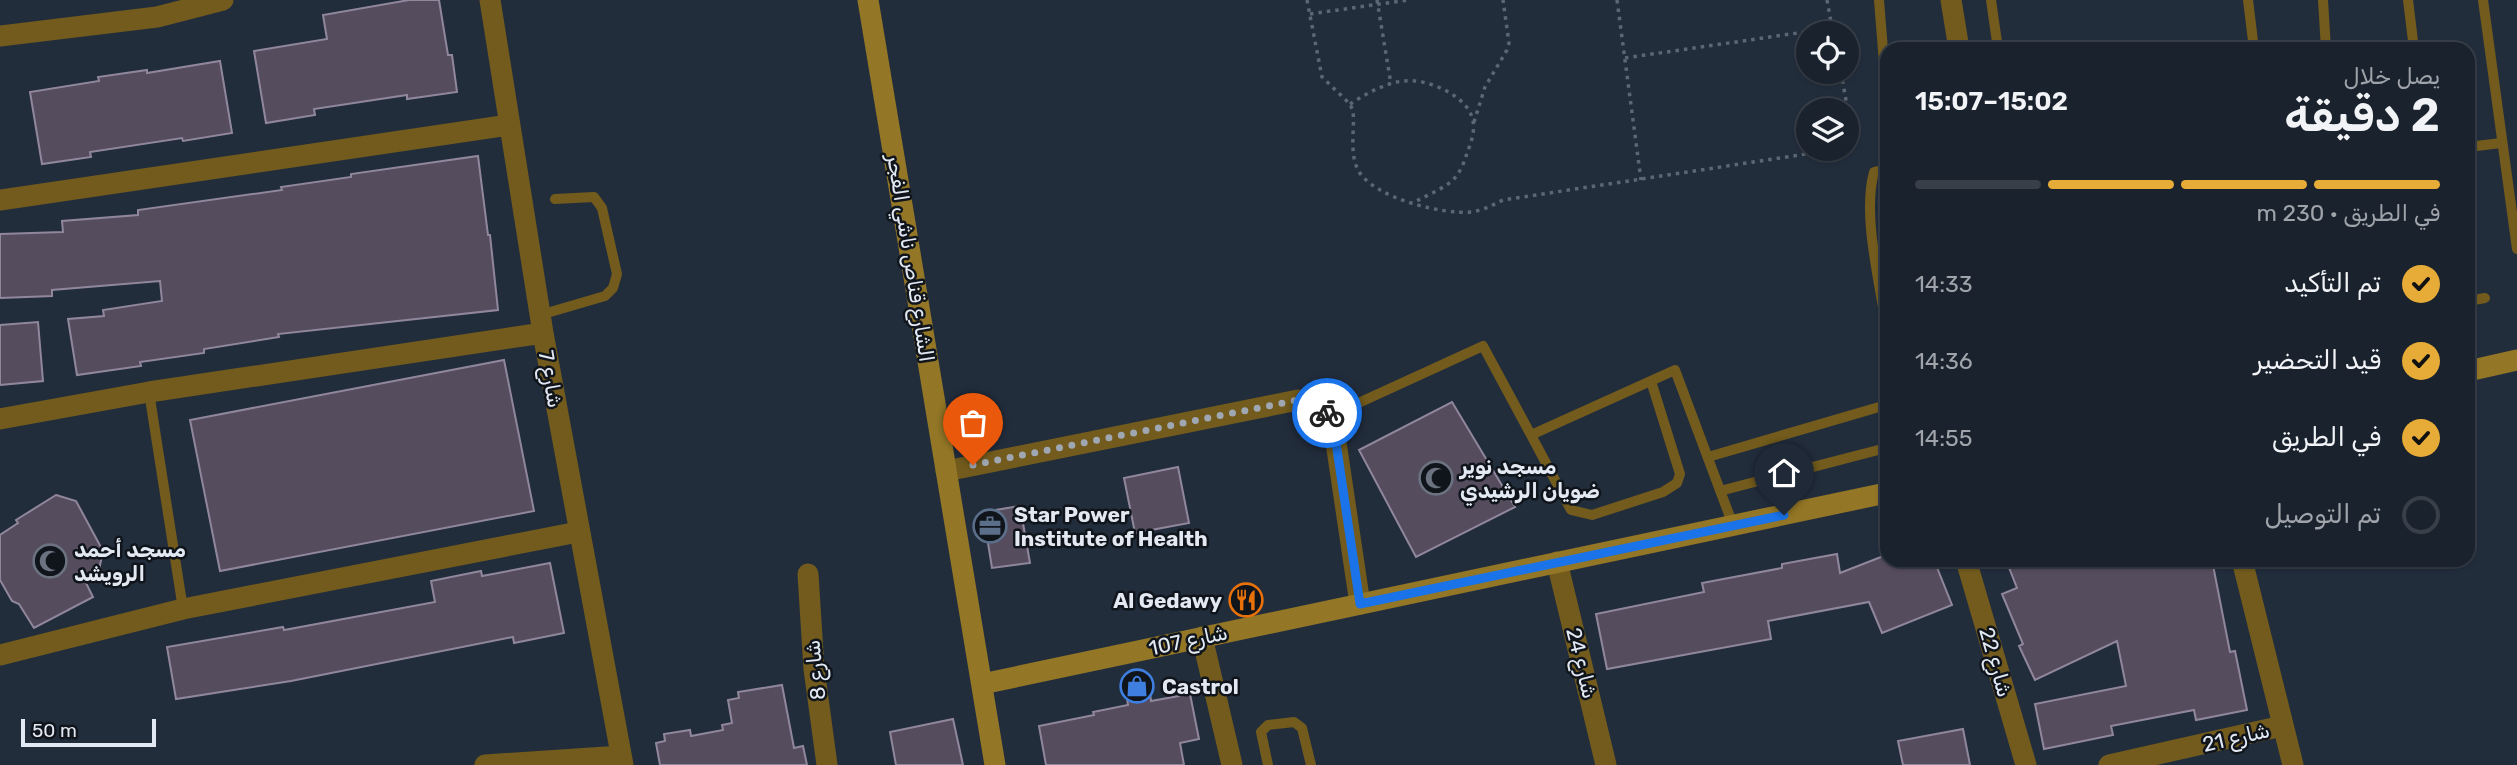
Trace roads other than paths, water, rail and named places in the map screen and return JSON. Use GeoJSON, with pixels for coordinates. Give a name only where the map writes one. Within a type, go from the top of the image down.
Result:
{"type":"FeatureCollection","features":[{"type":"Feature","properties":{"kind":"street"},"geometry":{"type":"LineString","coordinates":[[0,36],[157,17],[223,0]]}},
{"type":"Feature","properties":{"kind":"street","name":"شارع 7"},"geometry":{"type":"LineString","coordinates":[[485,765],[622,760],[541,324],[490,0]]}},
{"type":"Feature","properties":{"kind":"street","name":"الشارع قناص ناشي الفجر"},"geometry":{"type":"LineString","coordinates":[[869,0],[995,765]]}},
{"type":"Feature","properties":{"kind":"street"},"geometry":{"type":"LineString","coordinates":[[1951,0],[1958,42]]}},
{"type":"Feature","properties":{"kind":"street"},"geometry":{"type":"LineString","coordinates":[[0,200],[509,125]]}},
{"type":"Feature","properties":{"kind":"street"},"geometry":{"type":"LineString","coordinates":[[0,419],[541,324]]}},
{"type":"Feature","properties":{"kind":"street"},"geometry":{"type":"LineString","coordinates":[[2475,369],[2517,360]]}},
{"type":"Feature","properties":{"kind":"street"},"geometry":{"type":"LineString","coordinates":[[946,471],[1298,400],[1317,405],[1330,416],[1360,604]]}},
{"type":"Feature","properties":{"kind":"street","name":"شارع 107"},"geometry":{"type":"LineString","coordinates":[[982,684],[1880,494]]}},
{"type":"Feature","properties":{"kind":"street"},"geometry":{"type":"LineString","coordinates":[[0,654],[183,609],[578,532]]}},
{"type":"Feature","properties":{"kind":"street","name":"شارع 24"},"geometry":{"type":"LineString","coordinates":[[1557,562],[1606,765]]}},
{"type":"Feature","properties":{"kind":"street","name":"شارع 22"},"geometry":{"type":"LineString","coordinates":[[1968,567],[2026,765]]}},
{"type":"Feature","properties":{"kind":"street","name":"شارع 21"},"geometry":{"type":"LineString","coordinates":[[2244,567],[2293,765]]}},
{"type":"Feature","properties":{"kind":"street","name":"شارع 8"},"geometry":{"type":"LineString","coordinates":[[808,573],[814,669],[827,765]]}},
{"type":"Feature","properties":{"kind":"street"},"geometry":{"type":"LineString","coordinates":[[1202,637],[1232,765]]}},
{"type":"Feature","properties":{"kind":"street","name":"شارع 21"},"geometry":{"type":"LineString","coordinates":[[2109,765],[2282,726]]}},
{"type":"Feature","properties":{"kind":"lane"},"geometry":{"type":"LineString","coordinates":[[1879,0],[1882,42]]}},
{"type":"Feature","properties":{"kind":"lane"},"geometry":{"type":"LineString","coordinates":[[1991,0],[1997,42]]}},
{"type":"Feature","properties":{"kind":"lane"},"geometry":{"type":"LineString","coordinates":[[2248,0],[2253,42]]}},
{"type":"Feature","properties":{"kind":"lane"},"geometry":{"type":"LineString","coordinates":[[2323,0],[2326,42]]}},
{"type":"Feature","properties":{"kind":"lane"},"geometry":{"type":"LineString","coordinates":[[2409,0],[2413,42]]}},
{"type":"Feature","properties":{"kind":"lane"},"geometry":{"type":"LineString","coordinates":[[2483,0],[2517,250]]}},
{"type":"Feature","properties":{"kind":"lane"},"geometry":{"type":"LineString","coordinates":[[2475,145],[2501,143]]}},
{"type":"Feature","properties":{"kind":"lane"},"geometry":{"type":"LineString","coordinates":[[1880,170],[1874,172],[1869,190],[1880,285]]}},
{"type":"Feature","properties":{"kind":"lane"},"geometry":{"type":"LineString","coordinates":[[541,324],[605,296],[613,288],[617,274],[602,208],[594,197],[555,199]]}},
{"type":"Feature","properties":{"kind":"lane"},"geometry":{"type":"LineString","coordinates":[[2475,300],[2485,298]]}},
{"type":"Feature","properties":{"kind":"lane"},"geometry":{"type":"LineString","coordinates":[[1330,416],[1483,346],[1571,510],[1592,515],[1663,492],[1677,483],[1680,474],[1651,381]]}},
{"type":"Feature","properties":{"kind":"lane"},"geometry":{"type":"LineString","coordinates":[[1531,435],[1675,370],[1733,526]]}},
{"type":"Feature","properties":{"kind":"lane"},"geometry":{"type":"LineString","coordinates":[[149,392],[183,609]]}},
{"type":"Feature","properties":{"kind":"lane"},"geometry":{"type":"LineString","coordinates":[[1708,457],[1880,407]]}},
{"type":"Feature","properties":{"kind":"lane"},"geometry":{"type":"LineString","coordinates":[[1720,491],[1880,450]]}},
{"type":"Feature","properties":{"kind":"lane"},"geometry":{"type":"LineString","coordinates":[[1268,765],[1261,733],[1268,725],[1294,722],[1302,728],[1311,765]]}},
{"type":"Feature","properties":{"kind":"place","name":"مسجد نوير ضويان الرشيدي"},"geometry":{"type":"Point","coordinates":[1436,478]}},
{"type":"Feature","properties":{"kind":"place","name":"Star Power Institute of Health"},"geometry":{"type":"Point","coordinates":[990,526]}},
{"type":"Feature","properties":{"kind":"place","name":"مسجد أحمد الرويشد"},"geometry":{"type":"Point","coordinates":[50,561]}},
{"type":"Feature","properties":{"kind":"place","name":"Al Gedawy"},"geometry":{"type":"Point","coordinates":[1246,600]}},
{"type":"Feature","properties":{"kind":"place","name":"Castrol"},"geometry":{"type":"Point","coordinates":[1137,686]}}]}
